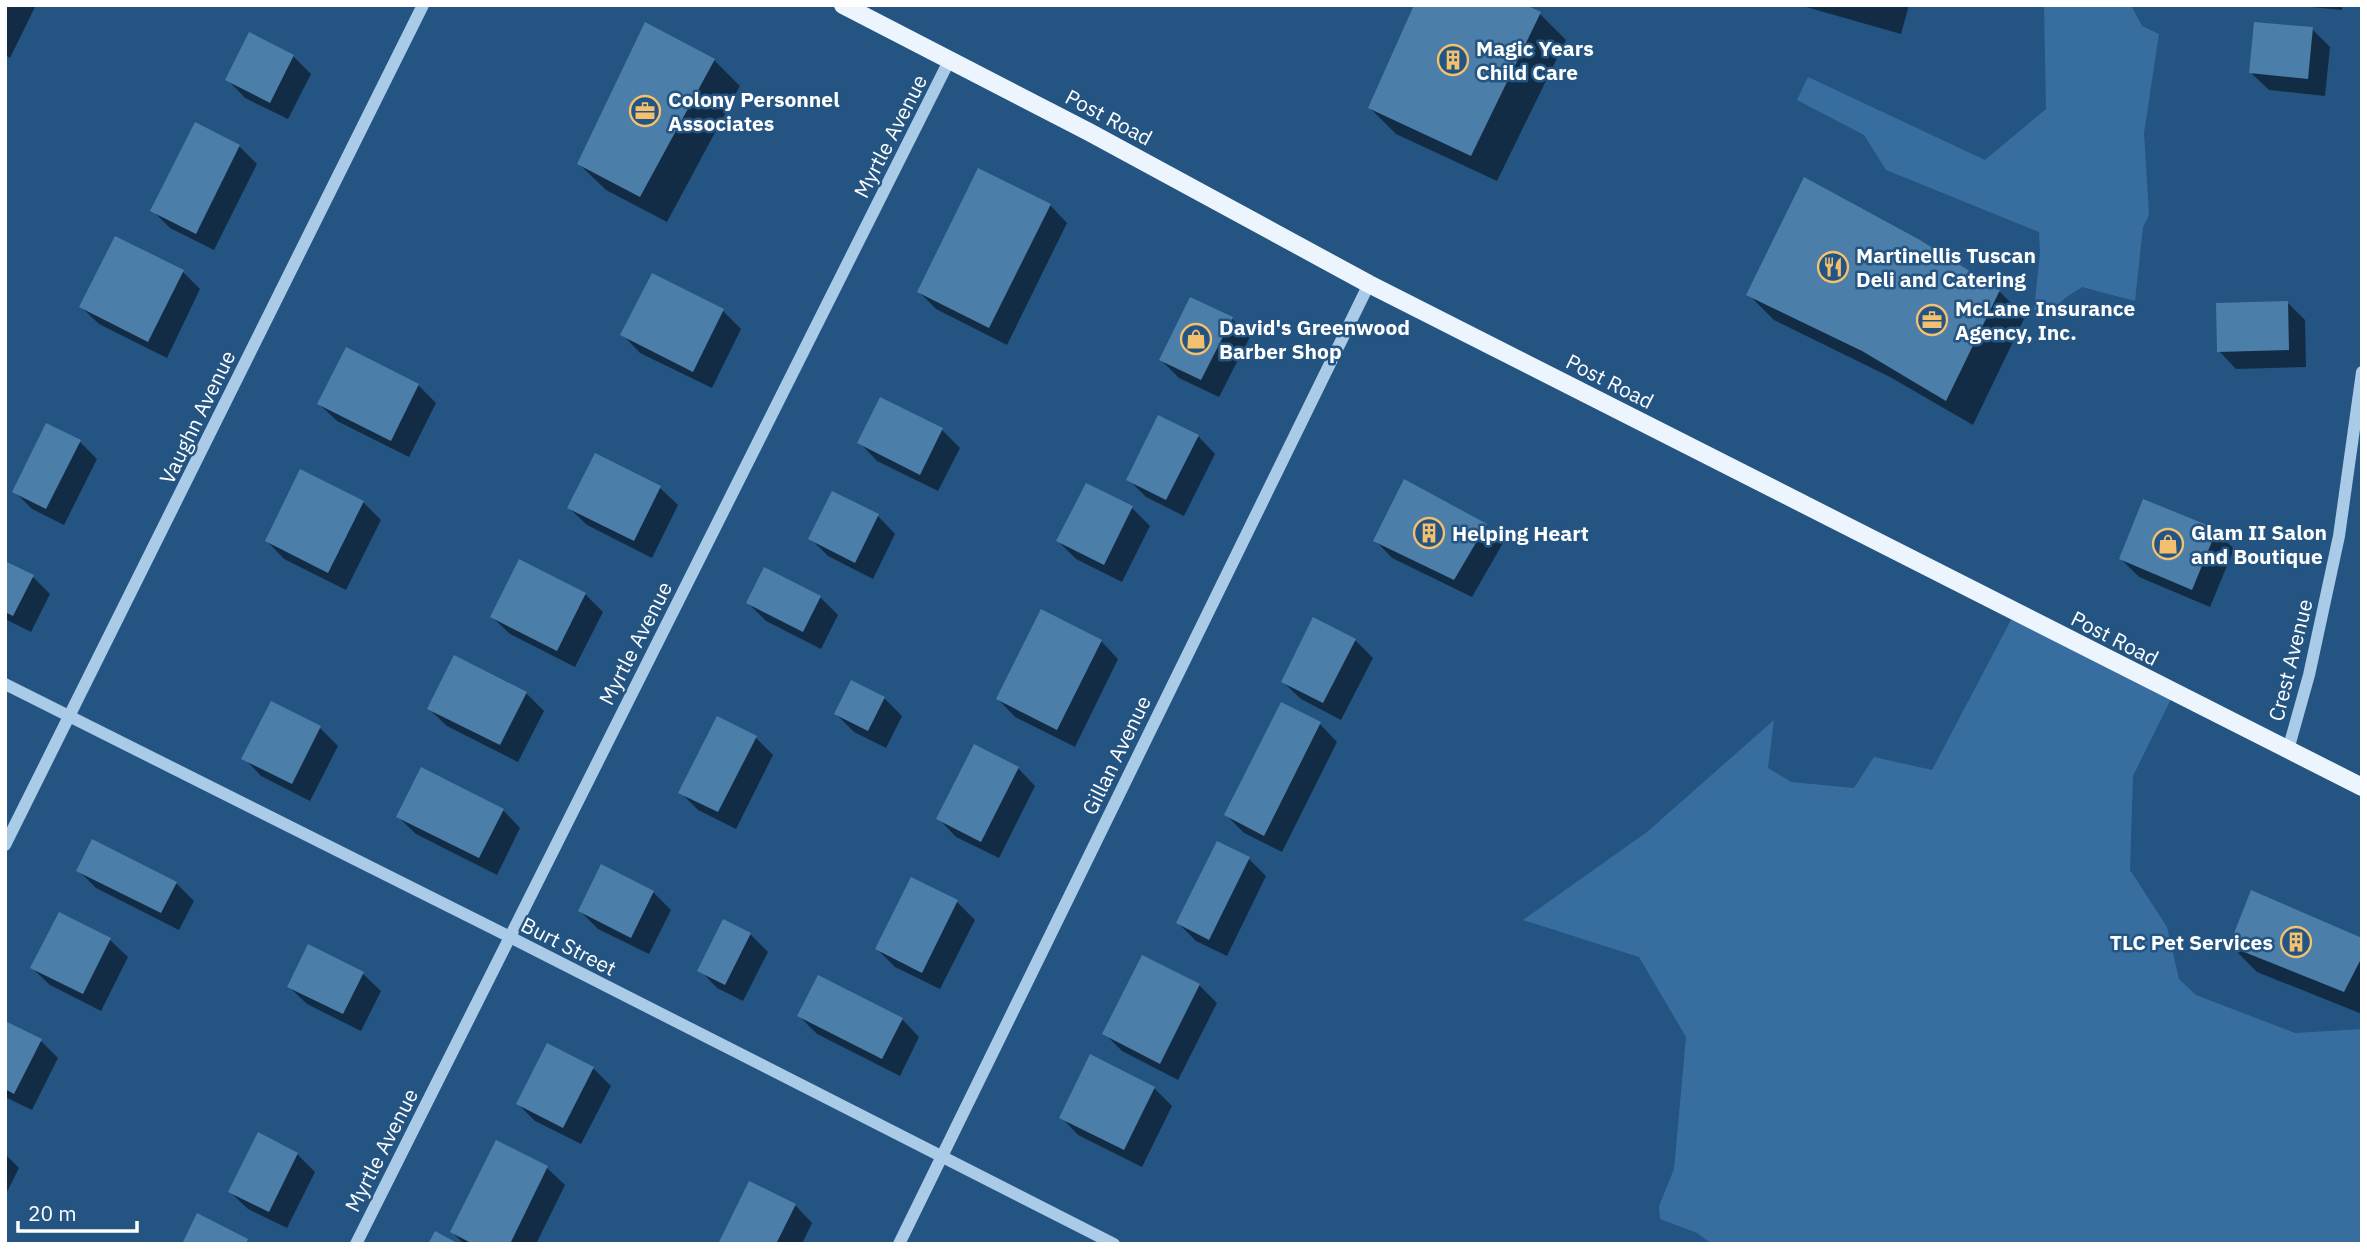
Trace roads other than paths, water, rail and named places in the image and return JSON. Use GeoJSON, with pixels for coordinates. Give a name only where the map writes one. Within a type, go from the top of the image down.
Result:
{"type":"FeatureCollection","features":[{"type":"Feature","properties":{"kind":"main road","name":"Post Road"},"geometry":{"type":"LineString","coordinates":[[843,5],[1099,137],[1368,284],[2362,787]]}},
{"type":"Feature","properties":{"kind":"street","name":"Vaughn Avenue"},"geometry":{"type":"LineString","coordinates":[[5,845],[423,5]]}},
{"type":"Feature","properties":{"kind":"street","name":"Myrtle Avenue"},"geometry":{"type":"LineString","coordinates":[[356,1244],[950,59]]}},
{"type":"Feature","properties":{"kind":"street","name":"Gillan Avenue"},"geometry":{"type":"LineString","coordinates":[[898,1244],[1368,284]]}},
{"type":"Feature","properties":{"kind":"street","name":"Crest Avenue"},"geometry":{"type":"LineString","coordinates":[[2288,750],[2309,675],[2339,536],[2362,372]]}},
{"type":"Feature","properties":{"kind":"street","name":"Burt Street"},"geometry":{"type":"LineString","coordinates":[[5,684],[1114,1244]]}},
{"type":"Feature","properties":{"kind":"place","name":"Magic Years Child Care"},"geometry":{"type":"Point","coordinates":[1453,60]}},
{"type":"Feature","properties":{"kind":"place","name":"Colony Personnel Associates"},"geometry":{"type":"Point","coordinates":[645,111]}},
{"type":"Feature","properties":{"kind":"place","name":"Martinellis Tuscan Deli and Catering"},"geometry":{"type":"Point","coordinates":[1833,267]}},
{"type":"Feature","properties":{"kind":"place","name":"McLane Insurance Agency, Inc."},"geometry":{"type":"Point","coordinates":[1932,320]}},
{"type":"Feature","properties":{"kind":"place","name":"David's Greenwood Barber Shop"},"geometry":{"type":"Point","coordinates":[1196,339]}},
{"type":"Feature","properties":{"kind":"place","name":"Helping Heart"},"geometry":{"type":"Point","coordinates":[1429,533]}},
{"type":"Feature","properties":{"kind":"place","name":"Glam II Salon and Boutique"},"geometry":{"type":"Point","coordinates":[2168,544]}},
{"type":"Feature","properties":{"kind":"place","name":"TLC Pet Services"},"geometry":{"type":"Point","coordinates":[2296,942]}}]}
